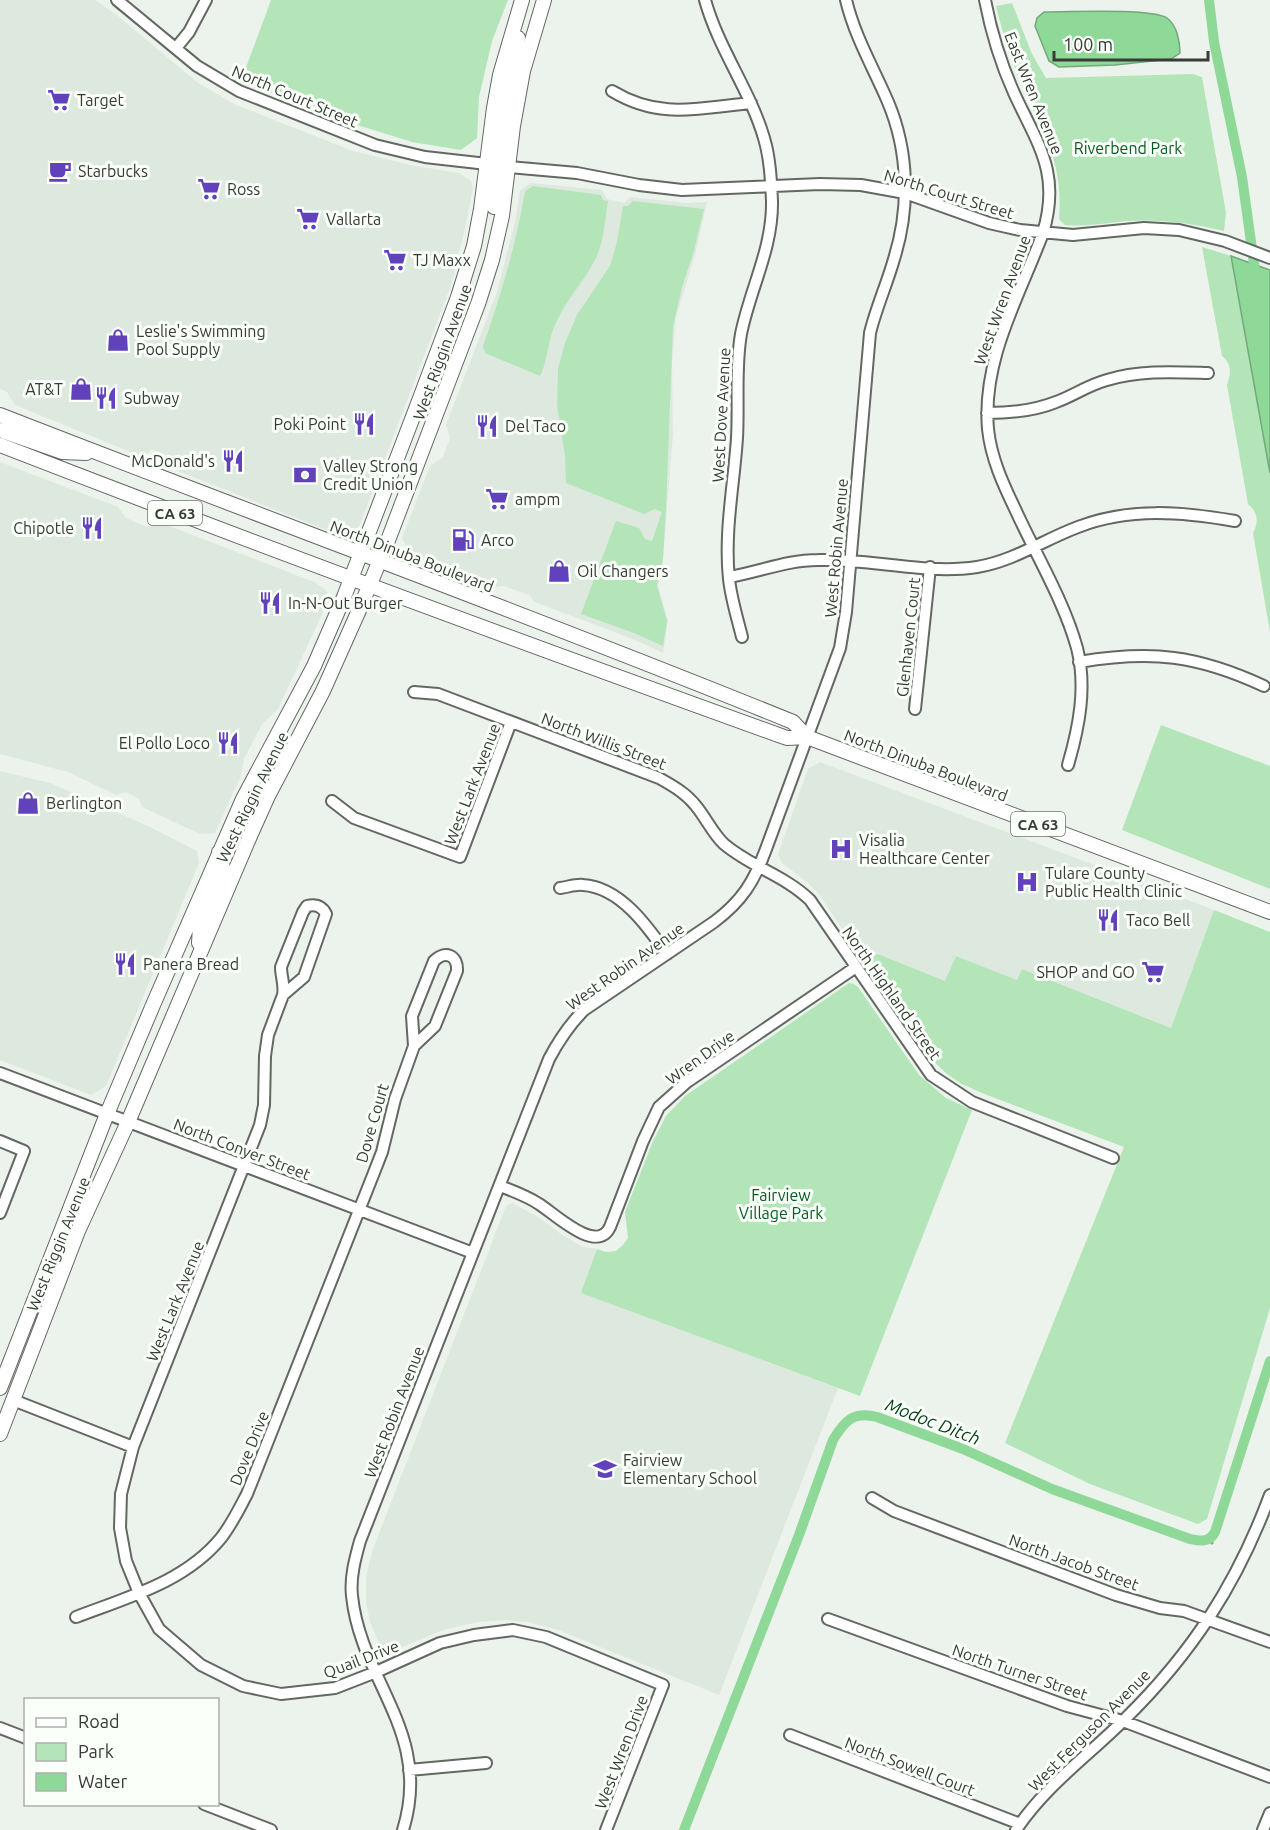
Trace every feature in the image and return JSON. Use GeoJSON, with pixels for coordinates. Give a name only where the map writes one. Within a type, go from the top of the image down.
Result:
{"type":"FeatureCollection","features":[{"type":"Feature","properties":{"kind":"main road","name":"West Riggin Avenue"},"geometry":{"type":"LineString","coordinates":[[0,1388],[107,1114],[219,852],[252,780],[310,676],[361,555],[462,286],[474,246],[500,75],[522,0]]}},
{"type":"Feature","properties":{"kind":"main road"},"geometry":{"type":"LineString","coordinates":[[509,167],[502,163],[498,156],[504,104],[519,30],[522,0]]}},
{"type":"Feature","properties":{"kind":"main road","name":"West Riggin Avenue"},"geometry":{"type":"LineString","coordinates":[[0,1434],[78,1231],[128,1122],[259,816],[324,691],[380,562],[474,315],[497,238],[523,70],[544,0]]}},
{"type":"Feature","properties":{"kind":"main road"},"geometry":{"type":"LineString","coordinates":[[474,315],[497,190],[498,173],[494,167],[487,164]]}},
{"type":"Feature","properties":{"kind":"main road","name":"North Dinuba Boulevard"},"geometry":{"type":"LineString","coordinates":[[0,415],[644,662],[793,722],[807,737]]}},
{"type":"Feature","properties":{"kind":"main road"},"geometry":{"type":"LineString","coordinates":[[0,430],[62,452],[97,453]]}},
{"type":"Feature","properties":{"kind":"main road","name":"North Dinuba Boulevard"},"geometry":{"type":"LineString","coordinates":[[0,445],[146,502],[787,738],[807,737],[1270,912]]}},
{"type":"Feature","properties":{"kind":"main road"},"geometry":{"type":"LineString","coordinates":[[197,958],[200,926],[223,868],[219,852]]}},
{"type":"Feature","properties":{"kind":"street","name":"North Court Street"},"geometry":{"type":"LineString","coordinates":[[117,0],[197,66],[239,91],[363,141],[425,157],[487,164]]}},
{"type":"Feature","properties":{"kind":"street"},"geometry":{"type":"LineString","coordinates":[[176,48],[189,33],[206,0]]}},
{"type":"Feature","properties":{"kind":"street","name":"West Dove Avenue"},"geometry":{"type":"LineString","coordinates":[[705,0],[719,42],[751,103],[764,139],[771,186],[772,205],[768,241],[747,310],[739,350],[737,438],[728,543],[729,577],[742,637]]}},
{"type":"Feature","properties":{"kind":"street","name":"West Robin Avenue"},"geometry":{"type":"LineString","coordinates":[[403,1830],[409,1804],[410,1770],[407,1747],[398,1719],[376,1672],[355,1616],[352,1594],[353,1567],[360,1541],[549,1059],[561,1036],[584,1010],[731,909],[749,887],[760,866],[840,648],[844,629],[870,333],[875,310],[898,246],[905,193],[903,157],[897,131],[888,102],[856,37],[846,0]]}},
{"type":"Feature","properties":{"kind":"street","name":"East Wren Avenue"},"geometry":{"type":"LineString","coordinates":[[986,0],[1005,69],[1042,149],[1046,163],[1050,194],[1043,233]]}},
{"type":"Feature","properties":{"kind":"street"},"geometry":{"type":"LineString","coordinates":[[612,91],[630,102],[652,109],[676,111],[751,103]]}},
{"type":"Feature","properties":{"kind":"street","name":"North Court Street"},"geometry":{"type":"LineString","coordinates":[[509,167],[577,173],[670,189],[848,184],[905,193],[990,223],[1020,230],[1073,235],[1144,228],[1179,230],[1233,244],[1270,258]]}},
{"type":"Feature","properties":{"kind":"street","name":"West Wren Avenue"},"geometry":{"type":"LineString","coordinates":[[1043,233],[995,356],[988,392],[987,413],[988,430],[999,474],[1061,607],[1077,649],[1080,714],[1068,765]]}},
{"type":"Feature","properties":{"kind":"street"},"geometry":{"type":"LineString","coordinates":[[987,413],[1015,412],[1043,407],[1094,384],[1124,376],[1161,372],[1208,373]]}},
{"type":"Feature","properties":{"kind":"street"},"geometry":{"type":"LineString","coordinates":[[729,577],[801,561],[819,560],[930,567],[975,567],[1007,560],[1076,527],[1127,514],[1180,513],[1235,521]]}},
{"type":"Feature","properties":{"kind":"street","name":"Glenhaven Court"},"geometry":{"type":"LineString","coordinates":[[915,709],[930,567]]}},
{"type":"Feature","properties":{"kind":"street"},"geometry":{"type":"LineString","coordinates":[[1079,662],[1126,655],[1180,658],[1212,664],[1264,686]]}},
{"type":"Feature","properties":{"kind":"street","name":"North Willis Street"},"geometry":{"type":"LineString","coordinates":[[414,692],[438,694],[659,777],[681,791],[695,804],[722,842],[736,853],[760,866]]}},
{"type":"Feature","properties":{"kind":"street","name":"West Lark Avenue"},"geometry":{"type":"LineString","coordinates":[[332,801],[354,818],[460,857],[511,722]]}},
{"type":"Feature","properties":{"kind":"street","name":"North Highland Street"},"geometry":{"type":"LineString","coordinates":[[760,866],[787,881],[810,900],[931,1075],[972,1102],[1113,1158]]}},
{"type":"Feature","properties":{"kind":"street"},"geometry":{"type":"LineString","coordinates":[[560,888],[583,885],[600,889],[618,899],[648,926],[667,954]]}},
{"type":"Feature","properties":{"kind":"street"},"geometry":{"type":"LineString","coordinates":[[318,905],[324,909],[325,920],[307,968],[300,982],[284,995],[285,987],[281,967],[303,912],[307,906],[318,905]]}},
{"type":"Feature","properties":{"kind":"street","name":"Dove Court"},"geometry":{"type":"LineString","coordinates":[[359,1209],[382,1152],[394,1099],[414,1046],[412,1016],[434,961],[440,955],[447,954],[454,957],[458,963],[457,970],[435,1026],[414,1046]]}},
{"type":"Feature","properties":{"kind":"street","name":"Wren Drive"},"geometry":{"type":"LineString","coordinates":[[500,1186],[537,1202],[592,1238],[601,1238],[607,1234],[651,1122],[666,1101],[687,1082],[856,967]]}},
{"type":"Feature","properties":{"kind":"street","name":"West Lark Avenue"},"geometry":{"type":"LineString","coordinates":[[133,1447],[262,1115],[268,1035],[284,995]]}},
{"type":"Feature","properties":{"kind":"street","name":"North Conyer Street"},"geometry":{"type":"LineString","coordinates":[[0,1073],[473,1253]]}},
{"type":"Feature","properties":{"kind":"street"},"geometry":{"type":"LineString","coordinates":[[0,1141],[24,1151],[0,1213]]}},
{"type":"Feature","properties":{"kind":"street","name":"Dove Drive"},"geometry":{"type":"LineString","coordinates":[[76,1617],[139,1593],[181,1573],[201,1558],[221,1538],[247,1494],[359,1209]]}},
{"type":"Feature","properties":{"kind":"street"},"geometry":{"type":"LineString","coordinates":[[13,1400],[133,1447]]}},
{"type":"Feature","properties":{"kind":"street","name":"Quail Drive"},"geometry":{"type":"LineString","coordinates":[[133,1447],[121,1494],[120,1528],[126,1561],[139,1593],[159,1629],[201,1665],[243,1686],[281,1694],[335,1688],[440,1643],[474,1635],[513,1630],[546,1637],[663,1685]]}},
{"type":"Feature","properties":{"kind":"street","name":"West Ferguson Avenue"},"geometry":{"type":"LineString","coordinates":[[1018,1827],[1049,1788],[1158,1686],[1229,1587],[1270,1495]]}},
{"type":"Feature","properties":{"kind":"street","name":"North Jacob Street"},"geometry":{"type":"LineString","coordinates":[[872,1498],[894,1511],[1116,1594],[1151,1606],[1184,1611],[1270,1642]]}},
{"type":"Feature","properties":{"kind":"street","name":"North Turner Street"},"geometry":{"type":"LineString","coordinates":[[828,1619],[1067,1706],[1123,1721],[1270,1777]]}},
{"type":"Feature","properties":{"kind":"street","name":"West Wren Drive"},"geometry":{"type":"LineString","coordinates":[[606,1830],[663,1685]]}},
{"type":"Feature","properties":{"kind":"street"},"geometry":{"type":"LineString","coordinates":[[0,1728],[24,1736]]}},
{"type":"Feature","properties":{"kind":"street","name":"North Sowell Court"},"geometry":{"type":"LineString","coordinates":[[789,1735],[1018,1827]]}},
{"type":"Feature","properties":{"kind":"street"},"geometry":{"type":"LineString","coordinates":[[410,1770],[486,1763]]}},
{"type":"Feature","properties":{"kind":"street"},"geometry":{"type":"LineString","coordinates":[[209,1806],[271,1830]]}},
{"type":"Feature","properties":{"kind":"street"},"geometry":{"type":"LineString","coordinates":[[1263,1830],[1270,1813]]}},
{"type":"Feature","properties":{"kind":"shaded area"},"geometry":{"type":"Polygon","coordinates":[[[0,0],[95,0],[118,16],[198,83],[234,104],[353,151],[410,165],[459,173],[471,181],[473,188],[451,285],[359,527],[350,535],[339,535],[178,471],[172,465],[170,457],[152,449],[145,455],[138,455],[15,405],[7,392],[0,389],[0,0]]]}},
{"type":"Feature","properties":{"kind":"shaded area"},"geometry":{"type":"Polygon","coordinates":[[[531,183],[602,190],[607,199],[624,203],[630,197],[688,203],[707,202],[695,255],[676,317],[672,362],[673,434],[663,559],[658,586],[668,620],[663,653],[535,602],[529,595],[504,586],[495,587],[410,555],[402,538],[430,466],[443,457],[450,438],[446,425],[497,292],[515,222],[520,191],[531,183]]]}},
{"type":"Feature","properties":{"kind":"shaded area"},"geometry":{"type":"Polygon","coordinates":[[[0,462],[118,507],[126,518],[147,527],[159,522],[314,582],[326,590],[328,597],[325,608],[278,709],[262,724],[244,759],[240,778],[215,833],[200,834],[142,807],[139,799],[126,792],[116,795],[68,772],[0,754],[0,462]]]}},
{"type":"Feature","properties":{"kind":"shaded area"},"geometry":{"type":"Polygon","coordinates":[[[820,762],[1214,910],[1171,1028],[1022,969],[1017,980],[956,956],[945,981],[878,954],[864,961],[818,893],[782,863],[778,854],[808,769],[820,762]]]}},
{"type":"Feature","properties":{"kind":"shaded area"},"geometry":{"type":"Polygon","coordinates":[[[0,771],[50,783],[148,826],[197,851],[199,863],[106,1086],[91,1095],[0,1060],[0,771]]]}},
{"type":"Feature","properties":{"kind":"shaded area","name":"Fairview Elementary School"},"geometry":{"type":"Polygon","coordinates":[[[512,1203],[583,1247],[597,1249],[582,1293],[838,1388],[719,1695],[558,1630],[527,1622],[506,1620],[478,1622],[443,1630],[393,1651],[385,1651],[381,1648],[370,1622],[366,1602],[366,1577],[373,1549],[506,1206],[512,1203]]]}},
{"type":"Feature","properties":{"kind":"green space"},"geometry":{"type":"Polygon","coordinates":[[[271,0],[508,0],[492,41],[479,97],[477,138],[461,150],[412,142],[354,124],[241,81],[271,0]]]}},
{"type":"Feature","properties":{"kind":"green space","name":"Riverbend Park"},"geometry":{"type":"Polygon","coordinates":[[[1012,3],[1032,54],[1046,78],[1193,74],[1202,77],[1226,213],[1224,231],[1163,221],[1065,225],[1059,219],[1060,198],[1054,162],[1043,130],[1012,60],[996,6],[1012,3]]]}},
{"type":"Feature","properties":{"kind":"green space"},"geometry":{"type":"Polygon","coordinates":[[[533,186],[601,195],[603,200],[608,201],[598,253],[558,318],[540,376],[485,353],[483,346],[507,270],[525,191],[533,186]]]}},
{"type":"Feature","properties":{"kind":"green space"},"geometry":{"type":"Polygon","coordinates":[[[633,201],[704,209],[673,326],[663,559],[657,586],[667,621],[663,646],[581,614],[616,521],[639,528],[645,539],[652,541],[662,512],[655,509],[644,514],[566,483],[565,456],[557,404],[558,369],[565,343],[577,315],[610,266],[623,206],[628,206],[633,201]]]}},
{"type":"Feature","properties":{"kind":"green space"},"geometry":{"type":"Polygon","coordinates":[[[1202,247],[1231,256],[1270,473],[1270,632],[1253,533],[1256,517],[1254,510],[1248,504],[1227,385],[1230,369],[1228,362],[1222,356],[1202,247]]]}},
{"type":"Feature","properties":{"kind":"green space"},"geometry":{"type":"Polygon","coordinates":[[[1161,725],[1270,766],[1270,889],[1122,830],[1161,725]]]}},
{"type":"Feature","properties":{"kind":"green space"},"geometry":{"type":"Polygon","coordinates":[[[1214,910],[1270,932],[1270,1308],[1207,1519],[1198,1524],[1090,1484],[1005,1443],[1124,1147],[982,1093],[947,1074],[931,1059],[864,961],[878,954],[945,981],[956,956],[1017,980],[1022,969],[1171,1028],[1214,910]]]}},
{"type":"Feature","properties":{"kind":"green space","name":"Fairview Village Park"},"geometry":{"type":"Polygon","coordinates":[[[849,983],[858,987],[919,1075],[946,1098],[972,1110],[860,1396],[581,1293],[597,1249],[606,1252],[616,1251],[628,1238],[625,1212],[653,1141],[666,1116],[685,1096],[849,983]]]}},
{"type":"Feature","properties":{"kind":"water"},"geometry":{"type":"Polygon","coordinates":[[[1044,12],[1128,12],[1158,15],[1167,18],[1176,29],[1180,53],[1171,59],[1115,65],[1059,67],[1049,61],[1035,26],[1037,18],[1044,12]]]}},
{"type":"Feature","properties":{"kind":"water"},"geometry":{"type":"Polygon","coordinates":[[[1231,256],[1270,270],[1270,473],[1231,256]]]}},
{"type":"Feature","properties":{"kind":"waterway","name":"Modoc Ditch"},"geometry":{"type":"LineString","coordinates":[[1209,0],[1214,42],[1242,177],[1256,278]]}},
{"type":"Feature","properties":{"kind":"waterway","name":"Modoc Ditch"},"geometry":{"type":"LineString","coordinates":[[684,1830],[799,1535],[833,1440],[846,1422],[862,1415],[877,1417],[963,1449],[1052,1489],[1190,1539],[1204,1540],[1210,1538],[1215,1532],[1270,1361]]}},
{"type":"Feature","properties":{"kind":"waterway","name":"Modoc Ditch"},"geometry":{"type":"LineString","coordinates":[[1210,1539],[1212,1543]]}},
{"type":"Feature","properties":{"kind":"place","name":"Target"},"geometry":{"type":"Point","coordinates":[59,100]}},
{"type":"Feature","properties":{"kind":"place","name":"Starbucks"},"geometry":{"type":"Point","coordinates":[60,171]}},
{"type":"Feature","properties":{"kind":"place","name":"Ross"},"geometry":{"type":"Point","coordinates":[209,189]}},
{"type":"Feature","properties":{"kind":"place","name":"Vallarta"},"geometry":{"type":"Point","coordinates":[308,219]}},
{"type":"Feature","properties":{"kind":"place","name":"TJ Maxx"},"geometry":{"type":"Point","coordinates":[395,260]}},
{"type":"Feature","properties":{"kind":"place","name":"Leslie's Swimming Pool Supply"},"geometry":{"type":"Point","coordinates":[118,340]}},
{"type":"Feature","properties":{"kind":"place","name":"AT&T"},"geometry":{"type":"Point","coordinates":[81,389]}},
{"type":"Feature","properties":{"kind":"place","name":"Subway"},"geometry":{"type":"Point","coordinates":[106,398]}},
{"type":"Feature","properties":{"kind":"place","name":"Poki Point"},"geometry":{"type":"Point","coordinates":[364,424]}},
{"type":"Feature","properties":{"kind":"place","name":"Del Taco"},"geometry":{"type":"Point","coordinates":[487,426]}},
{"type":"Feature","properties":{"kind":"place","name":"McDonald's"},"geometry":{"type":"Point","coordinates":[233,461]}},
{"type":"Feature","properties":{"kind":"place","name":"Valley Strong Credit Union"},"geometry":{"type":"Point","coordinates":[305,475]}},
{"type":"Feature","properties":{"kind":"place","name":"ampm"},"geometry":{"type":"Point","coordinates":[497,499]}},
{"type":"Feature","properties":{"kind":"place","name":"Chipotle"},"geometry":{"type":"Point","coordinates":[92,528]}},
{"type":"Feature","properties":{"kind":"place","name":"Arco"},"geometry":{"type":"Point","coordinates":[463,540]}},
{"type":"Feature","properties":{"kind":"place","name":"Oil Changers"},"geometry":{"type":"Point","coordinates":[559,571]}},
{"type":"Feature","properties":{"kind":"place","name":"In-N-Out Burger"},"geometry":{"type":"Point","coordinates":[270,603]}},
{"type":"Feature","properties":{"kind":"place","name":"El Pollo Loco"},"geometry":{"type":"Point","coordinates":[228,743]}},
{"type":"Feature","properties":{"kind":"place","name":"Berlington"},"geometry":{"type":"Point","coordinates":[28,803]}},
{"type":"Feature","properties":{"kind":"place","name":"Visalia Healthcare Center"},"geometry":{"type":"Point","coordinates":[841,849]}},
{"type":"Feature","properties":{"kind":"place","name":"Tulare County Public Health Clinic"},"geometry":{"type":"Point","coordinates":[1027,882]}},
{"type":"Feature","properties":{"kind":"place","name":"Taco Bell"},"geometry":{"type":"Point","coordinates":[1108,920]}},
{"type":"Feature","properties":{"kind":"place","name":"Panera Bread"},"geometry":{"type":"Point","coordinates":[125,964]}},
{"type":"Feature","properties":{"kind":"place","name":"SHOP and GO"},"geometry":{"type":"Point","coordinates":[1153,972]}},
{"type":"Feature","properties":{"kind":"place","name":"Fairview Elementary School"},"geometry":{"type":"Point","coordinates":[605,1469]}}]}
